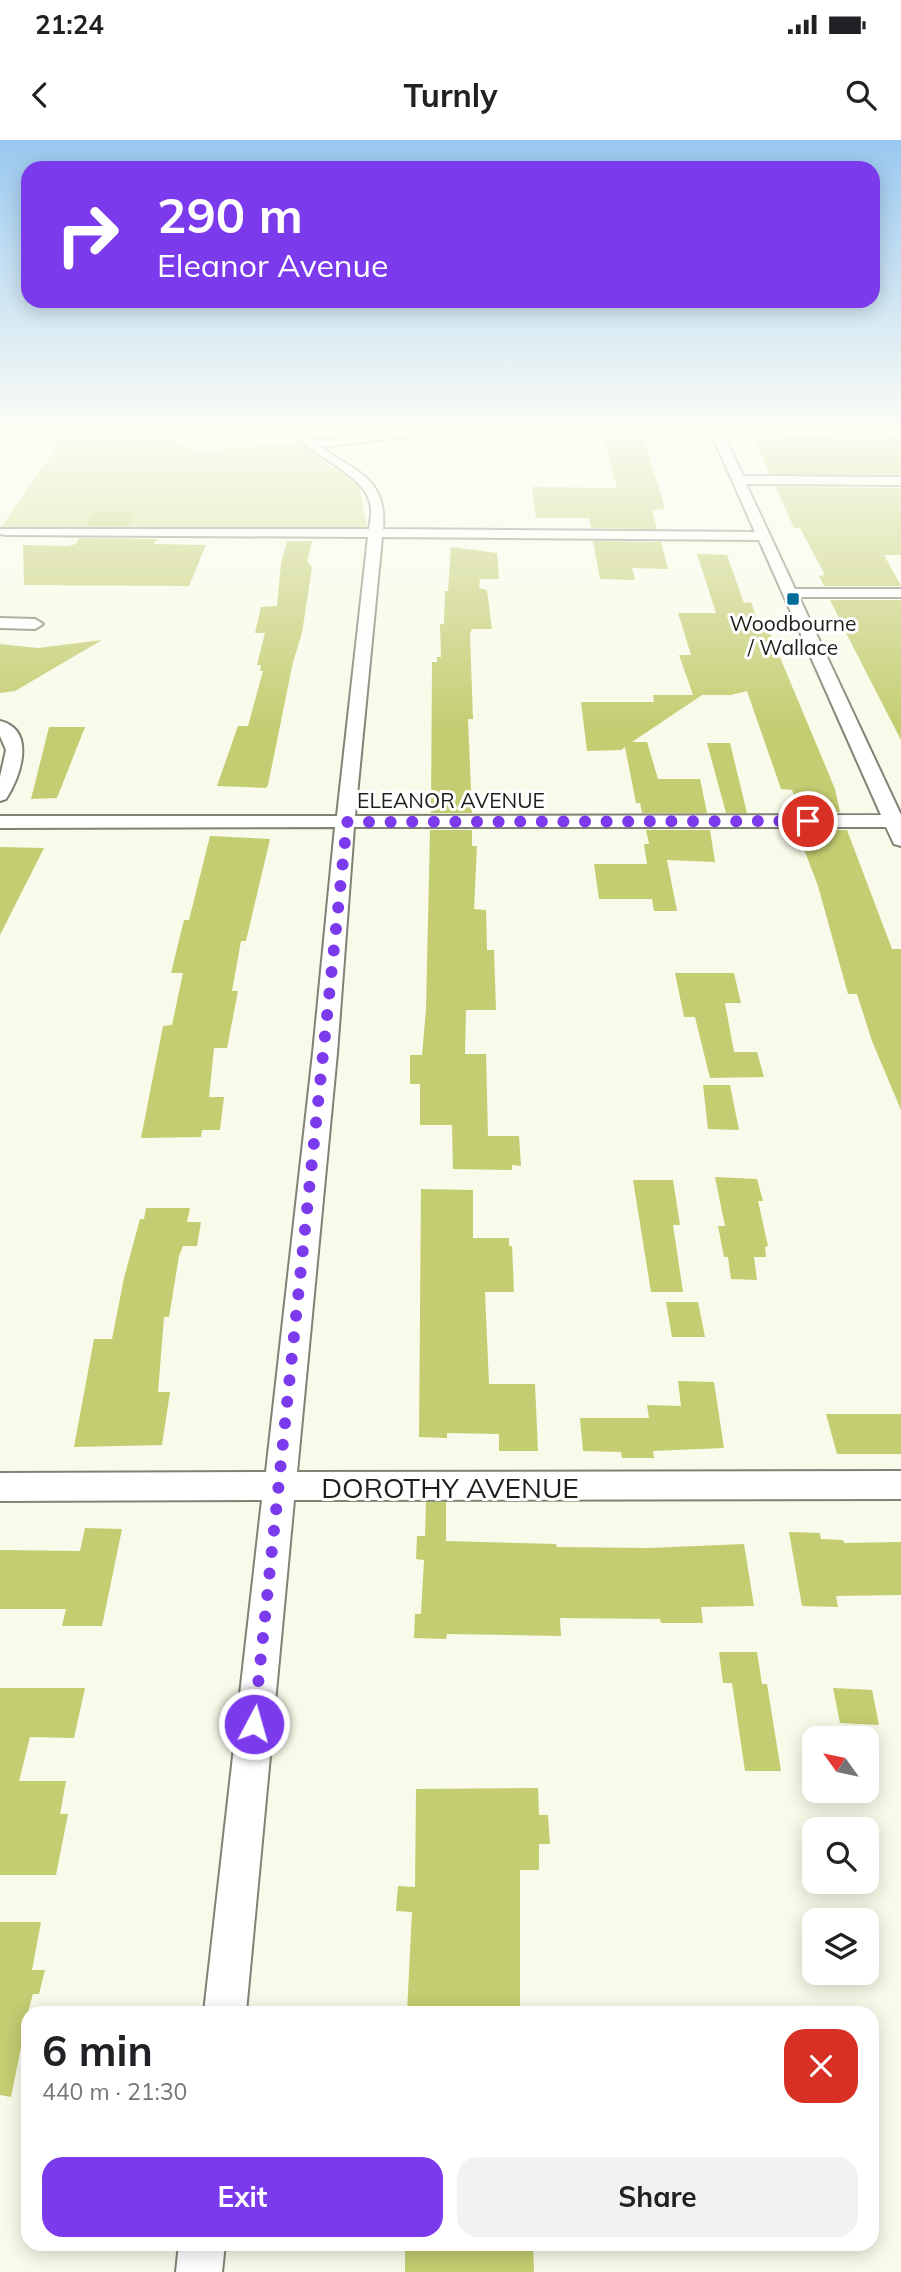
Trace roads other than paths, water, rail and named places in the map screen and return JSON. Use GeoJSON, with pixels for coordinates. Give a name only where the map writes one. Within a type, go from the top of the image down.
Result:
{"type":"FeatureCollection","features":[{"type":"Feature","properties":{"kind":"street"},"geometry":{"type":"LineString","coordinates":[[761,529],[897,821],[901,840]]}},
{"type":"Feature","properties":{"kind":"street"},"geometry":{"type":"LineString","coordinates":[[5,531],[764,536]]}},
{"type":"Feature","properties":{"kind":"street"},"geometry":{"type":"LineString","coordinates":[[226,2006],[376,532]]}},
{"type":"Feature","properties":{"kind":"street"},"geometry":{"type":"LineString","coordinates":[[790,593],[901,593]]}},
{"type":"Feature","properties":{"kind":"street"},"geometry":{"type":"LineString","coordinates":[[0,623],[35,624]]}},
{"type":"Feature","properties":{"kind":"street"},"geometry":{"type":"LineString","coordinates":[[0,726],[13,740],[16,752],[11,773],[0,795]]}},
{"type":"Feature","properties":{"kind":"street","name":"ELEANOR AVENUE"},"geometry":{"type":"LineString","coordinates":[[0,822],[897,821]]}},
{"type":"Feature","properties":{"kind":"street","name":"DOROTHY AVENUE"},"geometry":{"type":"LineString","coordinates":[[0,1487],[901,1485]]}},
{"type":"Feature","properties":{"kind":"street"},"geometry":{"type":"LineString","coordinates":[[199,2272],[201,2251]]}},
{"type":"Feature","properties":{"kind":"place","name":"Woodbourne / Wallace"},"geometry":{"type":"Point","coordinates":[793,599]}}]}
